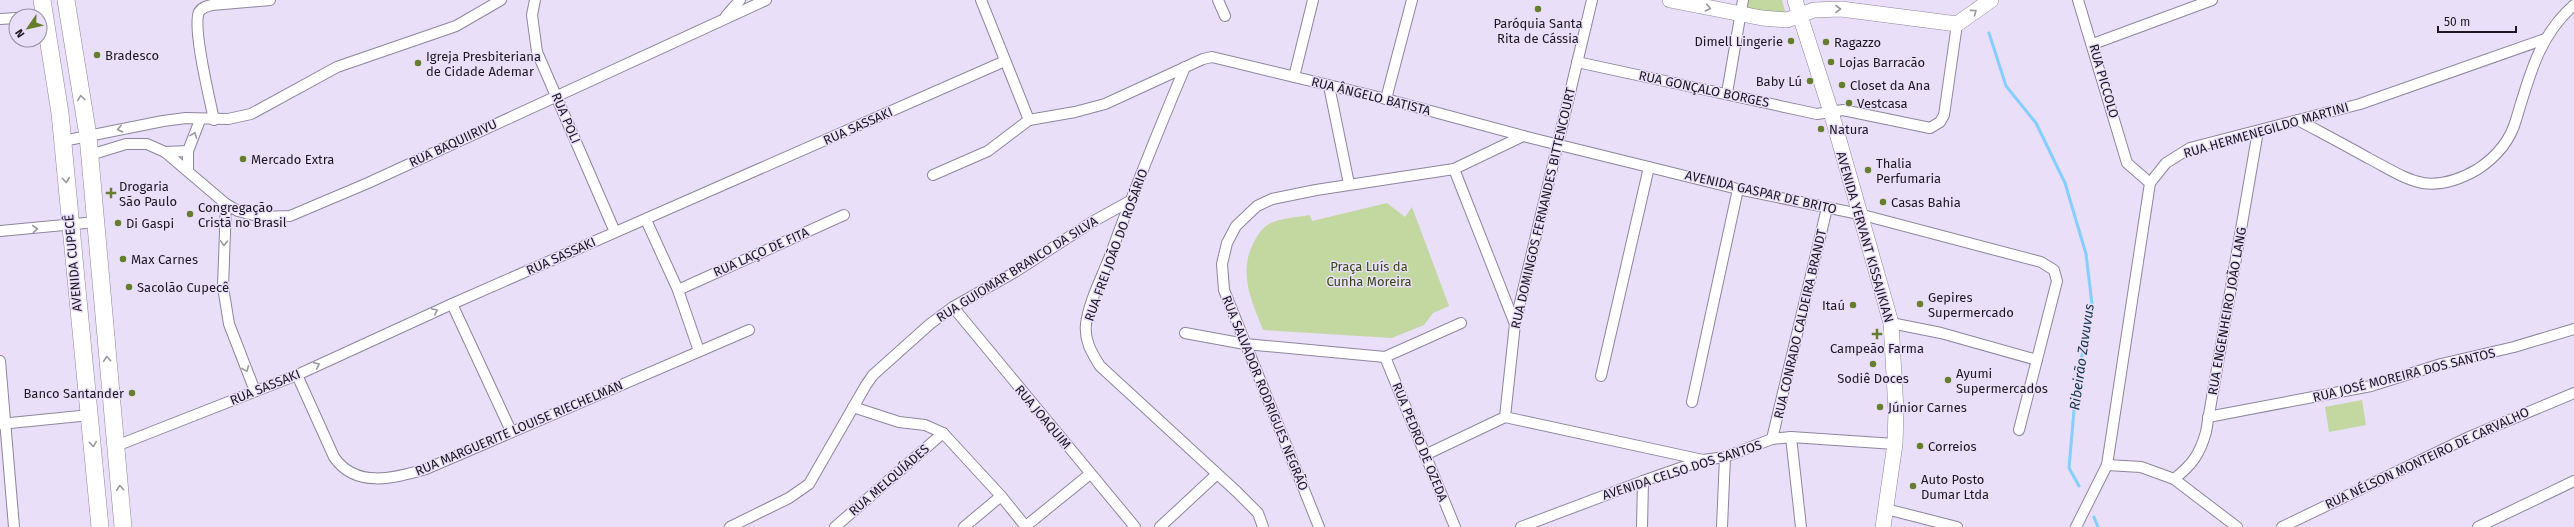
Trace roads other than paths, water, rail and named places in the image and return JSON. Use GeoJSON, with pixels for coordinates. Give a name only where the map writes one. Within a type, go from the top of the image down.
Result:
{"type":"FeatureCollection","features":[{"type":"Feature","properties":{"kind":"main road","name":"AVENIDA CUPECÊ"},"geometry":{"type":"LineString","coordinates":[[66,0],[88,136],[123,527]]}},
{"type":"Feature","properties":{"kind":"main road"},"geometry":{"type":"LineString","coordinates":[[1670,0],[1740,16],[1787,20],[1814,10],[1841,9],[1957,24],[1991,0]]}},
{"type":"Feature","properties":{"kind":"main road","name":"AVENIDA YERVANT KISSAJIKIAN"},"geometry":{"type":"LineString","coordinates":[[1795,0],[1831,112],[1891,323],[1896,410],[1895,444],[1883,527]]}},
{"type":"Feature","properties":{"kind":"main road","name":"AVENIDA CUPECÊ"},"geometry":{"type":"LineString","coordinates":[[47,48],[63,141],[100,527]]}},
{"type":"Feature","properties":{"kind":"street"},"geometry":{"type":"LineString","coordinates":[[214,120],[197,30],[198,14],[204,7],[237,1],[270,0]]}},
{"type":"Feature","properties":{"kind":"street"},"geometry":{"type":"LineString","coordinates":[[63,141],[148,123],[186,118],[214,120],[251,114],[337,67],[456,26],[501,0]]}},
{"type":"Feature","properties":{"kind":"street","name":"RUA POLI"},"geometry":{"type":"LineString","coordinates":[[535,0],[532,15],[537,52],[614,232]]}},
{"type":"Feature","properties":{"kind":"street"},"geometry":{"type":"LineString","coordinates":[[723,19],[740,0]]}},
{"type":"Feature","properties":{"kind":"street","name":"RUA BAQUIIRIVU"},"geometry":{"type":"LineString","coordinates":[[90,155],[126,144],[147,144],[165,152],[226,204],[252,215],[271,217],[290,216],[368,183],[556,94],[766,0]]}},
{"type":"Feature","properties":{"kind":"street"},"geometry":{"type":"LineString","coordinates":[[933,175],[988,151],[1029,120],[981,0]]}},
{"type":"Feature","properties":{"kind":"street"},"geometry":{"type":"LineString","coordinates":[[1218,0],[1225,16]]}},
{"type":"Feature","properties":{"kind":"street"},"geometry":{"type":"LineString","coordinates":[[1294,77],[1313,0]]}},
{"type":"Feature","properties":{"kind":"street"},"geometry":{"type":"LineString","coordinates":[[1386,99],[1412,0]]}},
{"type":"Feature","properties":{"kind":"street","name":"RUA DOMINGOS FERNANDES BITTENCOURT"},"geometry":{"type":"LineString","coordinates":[[1505,417],[1515,324],[1592,0]]}},
{"type":"Feature","properties":{"kind":"street"},"geometry":{"type":"LineString","coordinates":[[1727,93],[1742,0]]}},
{"type":"Feature","properties":{"kind":"street","name":"RUA PICCOLO"},"geometry":{"type":"LineString","coordinates":[[2078,0],[2093,44],[2128,163],[2150,183]]}},
{"type":"Feature","properties":{"kind":"street"},"geometry":{"type":"LineString","coordinates":[[2093,44],[2212,0]]}},
{"type":"Feature","properties":{"kind":"street"},"geometry":{"type":"LineString","coordinates":[[2298,120],[2403,177],[2424,183],[2452,182],[2484,164],[2506,142],[2514,126],[2533,65],[2545,39],[2574,5]]}},
{"type":"Feature","properties":{"kind":"street","name":"RUA GONÇALO BORGES"},"geometry":{"type":"LineString","coordinates":[[1577,62],[1727,93],[1817,114],[1842,110],[1922,127],[1936,126],[1944,115],[1957,24]]}},
{"type":"Feature","properties":{"kind":"street","name":"RUA HERMENEGILDO MARTINI"},"geometry":{"type":"LineString","coordinates":[[2076,527],[2107,465],[2150,183],[2166,163],[2190,148],[2366,102],[2545,39]]}},
{"type":"Feature","properties":{"kind":"street","name":"RUA ÂNGELO BATISTA"},"geometry":{"type":"LineString","coordinates":[[1029,120],[1098,106],[1185,67],[1212,57],[1386,99],[1558,145]]}},
{"type":"Feature","properties":{"kind":"street","name":"RUA SASSAKI"},"geometry":{"type":"LineString","coordinates":[[116,446],[297,375],[614,232],[646,220],[1005,61]]}},
{"type":"Feature","properties":{"kind":"street","name":"RUA FREI JOÃO DO ROSÁRIO"},"geometry":{"type":"LineString","coordinates":[[1185,67],[1130,201],[1086,324],[1086,337],[1091,351],[1100,366],[1258,513],[1263,527]]}},
{"type":"Feature","properties":{"kind":"street"},"geometry":{"type":"LineString","coordinates":[[1329,86],[1349,184]]}},
{"type":"Feature","properties":{"kind":"street"},"geometry":{"type":"LineString","coordinates":[[188,171],[188,151],[200,120]]}},
{"type":"Feature","properties":{"kind":"street"},"geometry":{"type":"LineString","coordinates":[[147,144],[142,132],[148,123]]}},
{"type":"Feature","properties":{"kind":"street","name":"RUA ENGENHEIRO JOÃO LANG"},"geometry":{"type":"LineString","coordinates":[[2174,479],[2195,460],[2202,449],[2258,131]]}},
{"type":"Feature","properties":{"kind":"street","name":"RUA SALVADOR RODRIGUES NEGRÃO"},"geometry":{"type":"LineString","coordinates":[[1319,527],[1224,290],[1222,264],[1227,243],[1236,226],[1247,213],[1272,199],[1349,184],[1454,169],[1523,136]]}},
{"type":"Feature","properties":{"kind":"street","name":"AVENIDA GASPAR DE BRITO"},"geometry":{"type":"LineString","coordinates":[[1558,145],[1738,188],[1859,214],[2005,250],[2040,262],[2054,270],[2057,281],[2037,360]]}},
{"type":"Feature","properties":{"kind":"street"},"geometry":{"type":"LineString","coordinates":[[165,152],[188,151]]}},
{"type":"Feature","properties":{"kind":"street"},"geometry":{"type":"LineString","coordinates":[[1601,376],[1649,167]]}},
{"type":"Feature","properties":{"kind":"street"},"geometry":{"type":"LineString","coordinates":[[1454,169],[1515,324]]}},
{"type":"Feature","properties":{"kind":"street"},"geometry":{"type":"LineString","coordinates":[[1692,402],[1738,188]]}},
{"type":"Feature","properties":{"kind":"street","name":"RUA GUIOMAR BRANCO DA SILVA"},"geometry":{"type":"LineString","coordinates":[[730,527],[789,498],[809,484],[853,407],[874,376],[930,324],[952,307],[1015,272],[1092,222],[1130,201]]}},
{"type":"Feature","properties":{"kind":"street"},"geometry":{"type":"LineString","coordinates":[[226,204],[223,287],[228,324],[255,391]]}},
{"type":"Feature","properties":{"kind":"street","name":"RUA CONRADO CALDEIRA BRANDT"},"geometry":{"type":"LineString","coordinates":[[1772,439],[1827,208]]}},
{"type":"Feature","properties":{"kind":"street","name":"RUA LAÇO DE FITA"},"geometry":{"type":"LineString","coordinates":[[678,290],[844,215]]}},
{"type":"Feature","properties":{"kind":"street"},"geometry":{"type":"LineString","coordinates":[[646,220],[678,290],[700,351]]}},
{"type":"Feature","properties":{"kind":"street"},"geometry":{"type":"LineString","coordinates":[[0,231],[96,222]]}},
{"type":"Feature","properties":{"kind":"street"},"geometry":{"type":"LineString","coordinates":[[452,304],[511,432]]}},
{"type":"Feature","properties":{"kind":"street","name":"RUA JOAQUIM"},"geometry":{"type":"LineString","coordinates":[[952,307],[1135,527]]}},
{"type":"Feature","properties":{"kind":"street"},"geometry":{"type":"LineString","coordinates":[[1185,333],[1246,344],[1385,357],[1462,323]]}},
{"type":"Feature","properties":{"kind":"street"},"geometry":{"type":"LineString","coordinates":[[1891,323],[1941,333],[2037,360],[2019,430]]}},
{"type":"Feature","properties":{"kind":"street","name":"RUA JOSÉ MOREIRA DOS SANTOS"},"geometry":{"type":"LineString","coordinates":[[2208,417],[2371,386],[2441,364],[2514,347],[2574,329]]}},
{"type":"Feature","properties":{"kind":"street","name":"RUA MARGUERITE LOUISE RIECHELMAN"},"geometry":{"type":"LineString","coordinates":[[297,375],[334,457],[343,468],[357,476],[381,479],[398,478],[426,469],[749,330]]}},
{"type":"Feature","properties":{"kind":"street","name":"RUA PEDRO DE OZEDA"},"geometry":{"type":"LineString","coordinates":[[1385,357],[1455,527]]}},
{"type":"Feature","properties":{"kind":"street"},"geometry":{"type":"LineString","coordinates":[[0,361],[3,423],[14,527]]}},
{"type":"Feature","properties":{"kind":"street","name":"RUA NÉLSON MONTEIRO DE CARVALHO"},"geometry":{"type":"LineString","coordinates":[[2282,527],[2469,437],[2574,393]]}},
{"type":"Feature","properties":{"kind":"street"},"geometry":{"type":"LineString","coordinates":[[853,407],[899,422],[925,425],[943,433],[1001,496],[1026,527],[1090,474]]}},
{"type":"Feature","properties":{"kind":"street"},"geometry":{"type":"LineString","coordinates":[[3,423],[90,415]]}},
{"type":"Feature","properties":{"kind":"street"},"geometry":{"type":"LineString","coordinates":[[1425,456],[1505,417],[1703,460]]}},
{"type":"Feature","properties":{"kind":"street","name":"RUA MELQUÍADES"},"geometry":{"type":"LineString","coordinates":[[835,527],[943,433]]}},
{"type":"Feature","properties":{"kind":"street"},"geometry":{"type":"LineString","coordinates":[[1791,437],[1801,527]]}},
{"type":"Feature","properties":{"kind":"street","name":"AVENIDA CELSO DOS SANTOS"},"geometry":{"type":"LineString","coordinates":[[1521,527],[1643,481],[1703,460],[1725,457],[1772,439],[1791,437],[1895,444]]}},
{"type":"Feature","properties":{"kind":"street"},"geometry":{"type":"LineString","coordinates":[[1722,527],[1725,457]]}},
{"type":"Feature","properties":{"kind":"street"},"geometry":{"type":"LineString","coordinates":[[2107,465],[2142,467],[2174,479],[2237,527]]}},
{"type":"Feature","properties":{"kind":"street"},"geometry":{"type":"LineString","coordinates":[[1160,527],[1217,474]]}},
{"type":"Feature","properties":{"kind":"street"},"geometry":{"type":"LineString","coordinates":[[1642,527],[1643,481]]}},
{"type":"Feature","properties":{"kind":"street"},"geometry":{"type":"LineString","coordinates":[[2478,527],[2574,481]]}},
{"type":"Feature","properties":{"kind":"street"},"geometry":{"type":"LineString","coordinates":[[964,527],[1001,496]]}},
{"type":"Feature","properties":{"kind":"street"},"geometry":{"type":"LineString","coordinates":[[1886,509],[1957,527]]}},
{"type":"Feature","properties":{"kind":"waterway","name":"Ribeirão Zavuvus"},"geometry":{"type":"LineString","coordinates":[[1989,33],[2006,86],[2036,123],[2065,183],[2086,254],[2092,304],[2076,387],[2069,468],[2079,486]]}},
{"type":"Feature","properties":{"kind":"waterway","name":"Ribeirão Zavuvus"},"geometry":{"type":"LineString","coordinates":[[2094,517],[2098,527]]}},
{"type":"Feature","properties":{"kind":"place","name":"Paróquia Santa Rita de Cássia"},"geometry":{"type":"Point","coordinates":[1538,9]}},
{"type":"Feature","properties":{"kind":"place","name":"Dimell Lingerie"},"geometry":{"type":"Point","coordinates":[1791,41]}},
{"type":"Feature","properties":{"kind":"place","name":"Ragazzo"},"geometry":{"type":"Point","coordinates":[1826,42]}},
{"type":"Feature","properties":{"kind":"place","name":"Bradesco"},"geometry":{"type":"Point","coordinates":[97,55]}},
{"type":"Feature","properties":{"kind":"place","name":"Lojas Barracão"},"geometry":{"type":"Point","coordinates":[1831,62]}},
{"type":"Feature","properties":{"kind":"place","name":"Igreja Presbiteriana de Cidade Ademar"},"geometry":{"type":"Point","coordinates":[418,63]}},
{"type":"Feature","properties":{"kind":"place","name":"Baby Lú"},"geometry":{"type":"Point","coordinates":[1810,81]}},
{"type":"Feature","properties":{"kind":"place","name":"Closet da Ana"},"geometry":{"type":"Point","coordinates":[1842,85]}},
{"type":"Feature","properties":{"kind":"place","name":"Vestcasa"},"geometry":{"type":"Point","coordinates":[1849,103]}},
{"type":"Feature","properties":{"kind":"place","name":"Natura"},"geometry":{"type":"Point","coordinates":[1821,129]}},
{"type":"Feature","properties":{"kind":"place","name":"Mercado Extra"},"geometry":{"type":"Point","coordinates":[243,159]}},
{"type":"Feature","properties":{"kind":"place","name":"Thalia Perfumaria"},"geometry":{"type":"Point","coordinates":[1868,170]}},
{"type":"Feature","properties":{"kind":"place","name":"Drogaria São Paulo"},"geometry":{"type":"Point","coordinates":[111,193]}},
{"type":"Feature","properties":{"kind":"place","name":"Casas Bahia"},"geometry":{"type":"Point","coordinates":[1883,202]}},
{"type":"Feature","properties":{"kind":"place","name":"Congregação Cristã no Brasil"},"geometry":{"type":"Point","coordinates":[190,214]}},
{"type":"Feature","properties":{"kind":"place","name":"Di Gaspi"},"geometry":{"type":"Point","coordinates":[118,223]}},
{"type":"Feature","properties":{"kind":"place","name":"Max Carnes"},"geometry":{"type":"Point","coordinates":[123,259]}},
{"type":"Feature","properties":{"kind":"place","name":"Sacolão Cupecê"},"geometry":{"type":"Point","coordinates":[129,287]}},
{"type":"Feature","properties":{"kind":"place","name":"Gepires Supermercado"},"geometry":{"type":"Point","coordinates":[1920,304]}},
{"type":"Feature","properties":{"kind":"place","name":"Itaú"},"geometry":{"type":"Point","coordinates":[1853,305]}},
{"type":"Feature","properties":{"kind":"place","name":"Campeão Farma"},"geometry":{"type":"Point","coordinates":[1877,334]}},
{"type":"Feature","properties":{"kind":"place","name":"Sodiê Doces"},"geometry":{"type":"Point","coordinates":[1873,364]}},
{"type":"Feature","properties":{"kind":"place","name":"Ayumi Supermercados"},"geometry":{"type":"Point","coordinates":[1948,380]}},
{"type":"Feature","properties":{"kind":"place","name":"Banco Santander"},"geometry":{"type":"Point","coordinates":[132,393]}},
{"type":"Feature","properties":{"kind":"place","name":"Júnior Carnes"},"geometry":{"type":"Point","coordinates":[1880,407]}},
{"type":"Feature","properties":{"kind":"place","name":"Correios"},"geometry":{"type":"Point","coordinates":[1920,446]}},
{"type":"Feature","properties":{"kind":"place","name":"Auto Posto Dumar Ltda"},"geometry":{"type":"Point","coordinates":[1913,486]}},
{"type":"Feature","properties":{"kind":"park label","name":"Praça Luís da Cunha Moreira"},"geometry":{"type":"Point","coordinates":[1369,274]}}]}
